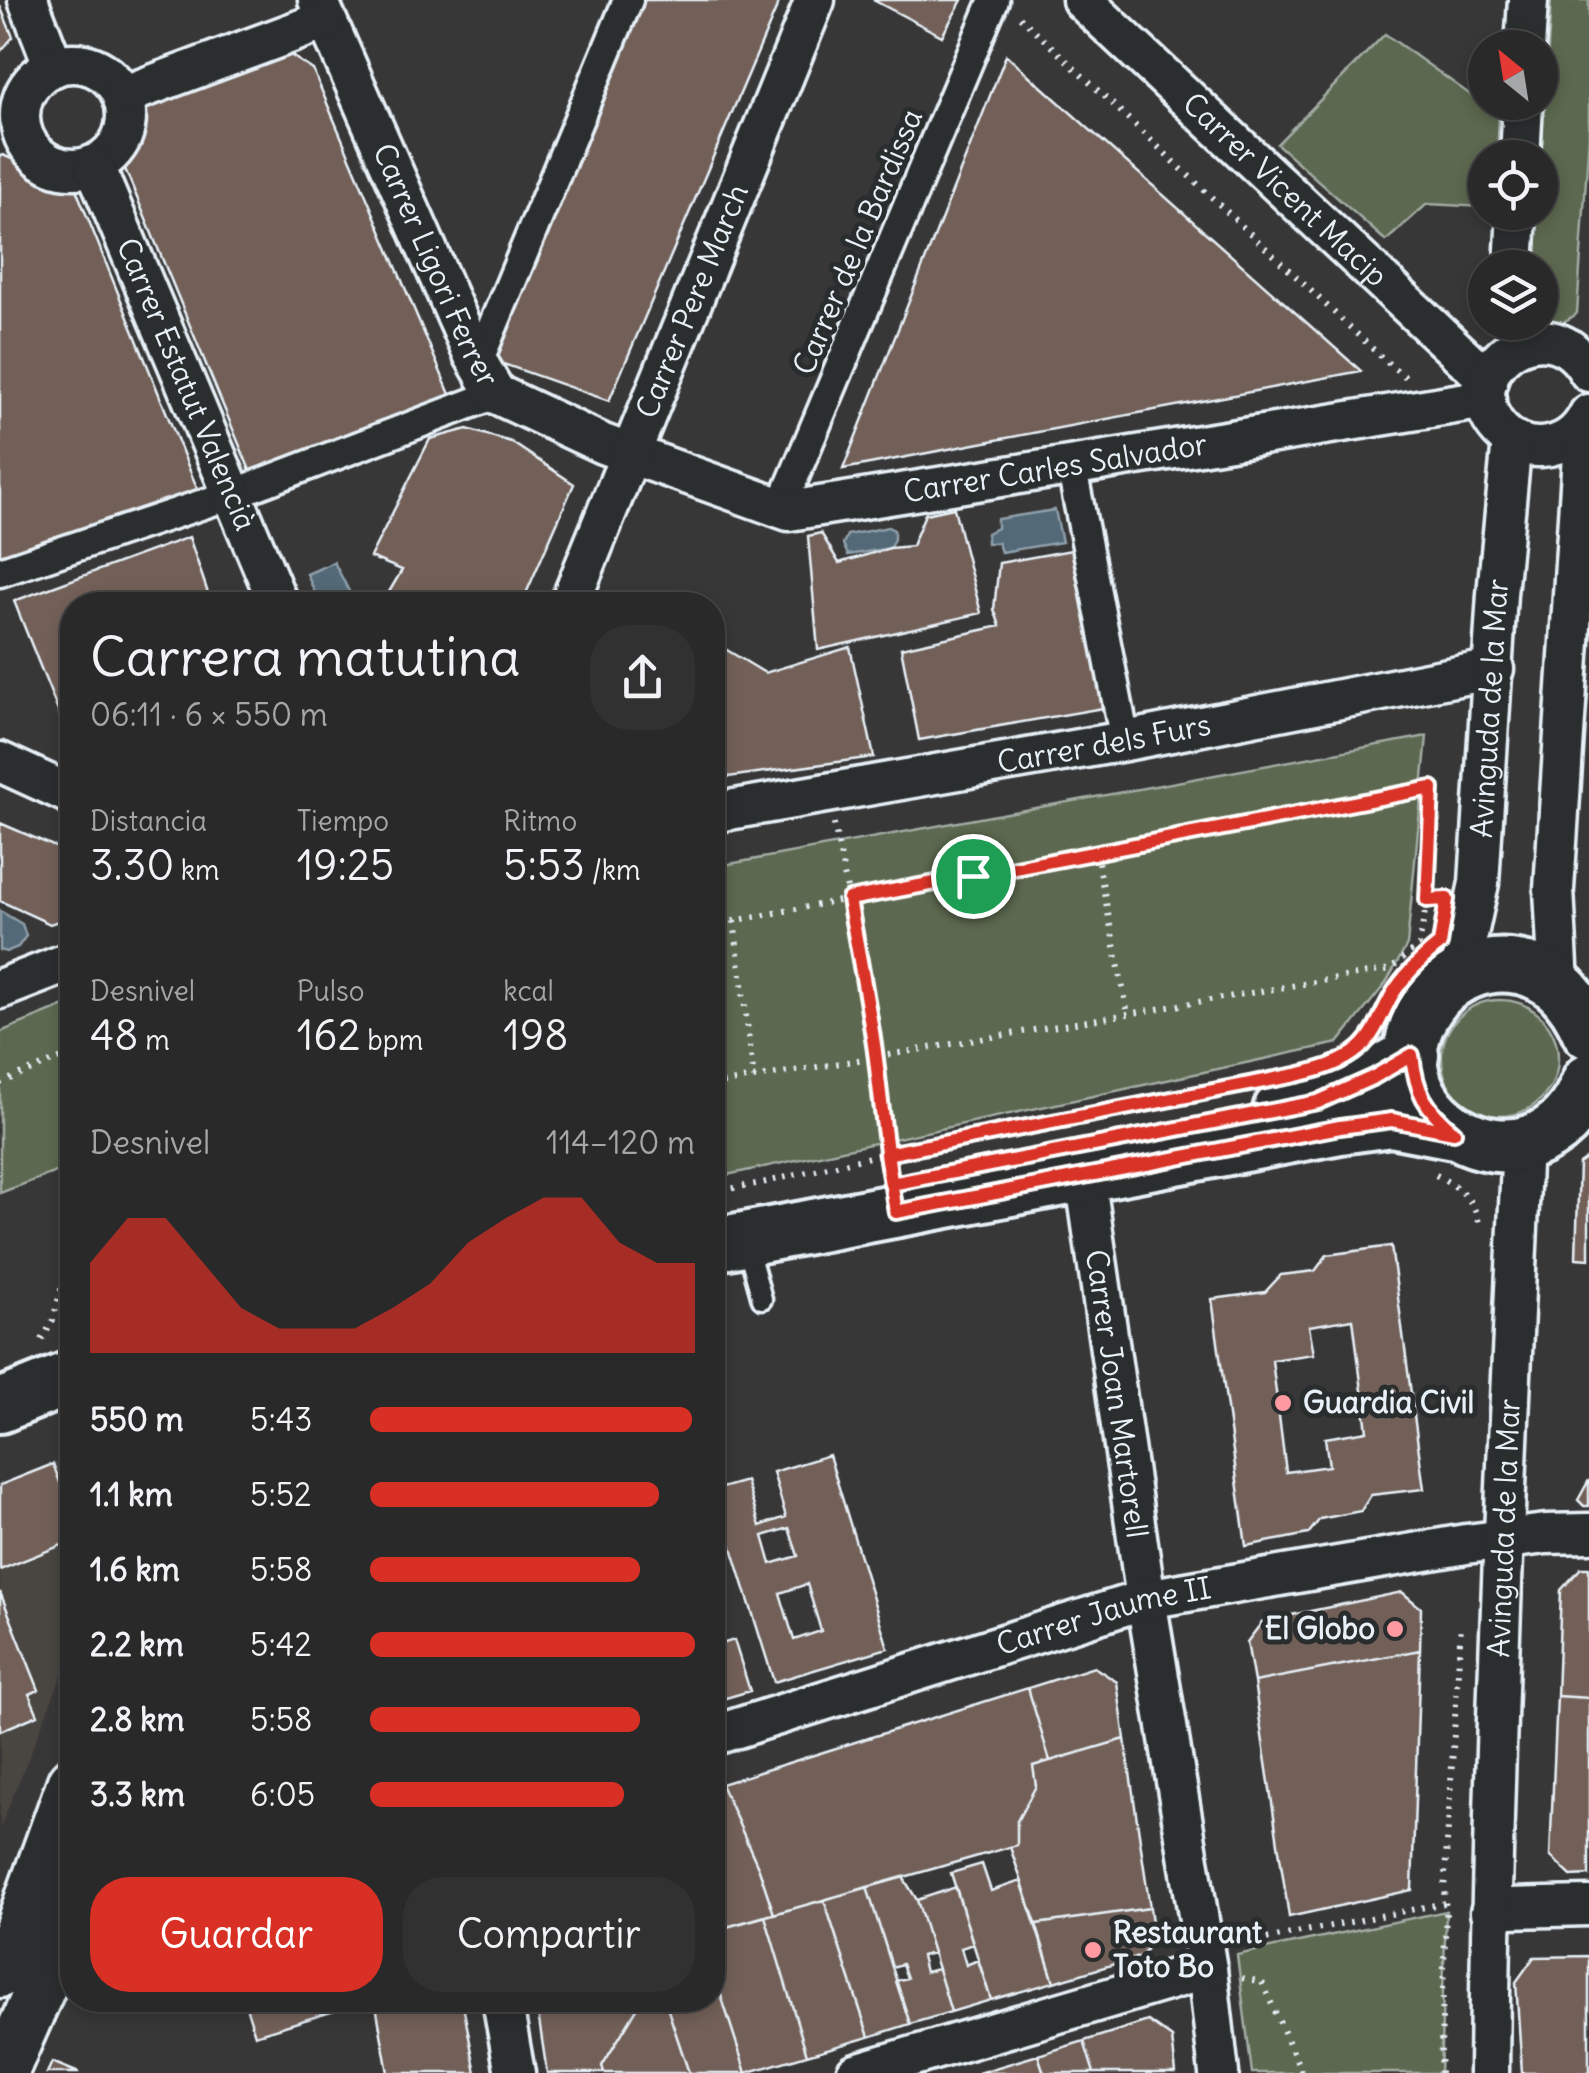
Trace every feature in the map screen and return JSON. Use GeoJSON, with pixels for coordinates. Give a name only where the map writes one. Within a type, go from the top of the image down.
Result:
{"type":"FeatureCollection","features":[{"type":"Feature","properties":{"kind":"main road"},"geometry":{"type":"LineString","coordinates":[[1438,1150],[1436,1118],[1422,1099],[1414,1078],[1412,1055],[1415,1032],[1424,1010],[1439,991],[1459,976],[1484,968],[1510,966],[1536,972],[1558,985],[1578,1007],[1589,1032]]}},
{"type":"Feature","properties":{"kind":"main road"},"geometry":{"type":"LineString","coordinates":[[725,1233],[888,1169],[1318,1102],[1412,1055]]}},
{"type":"Feature","properties":{"kind":"main road"},"geometry":{"type":"LineString","coordinates":[[725,1234],[1085,1176],[1392,1120],[1438,1150],[1476,1142],[1498,1146],[1522,1144],[1549,1132],[1583,1102]]}},
{"type":"Feature","properties":{"kind":"main road"},"geometry":{"type":"LineString","coordinates":[[0,1406],[55,1363]]}},
{"type":"Feature","properties":{"kind":"main road"},"geometry":{"type":"LineString","coordinates":[[0,1444],[60,1422]]}},
{"type":"Feature","properties":{"kind":"street"},"geometry":{"type":"LineString","coordinates":[[28,0],[54,66]]}},
{"type":"Feature","properties":{"kind":"street"},"geometry":{"type":"LineString","coordinates":[[0,572],[233,494],[487,378],[628,0]]}},
{"type":"Feature","properties":{"kind":"street","name":"Carrer Pere March"},"geometry":{"type":"LineString","coordinates":[[574,592],[815,0]]}},
{"type":"Feature","properties":{"kind":"street","name":"Carrer de la Bardissa"},"geometry":{"type":"LineString","coordinates":[[782,508],[994,0]]}},
{"type":"Feature","properties":{"kind":"street","name":"Carrer Vicent Macip"},"geometry":{"type":"LineString","coordinates":[[1082,0],[1487,390],[1494,422],[1512,440]]}},
{"type":"Feature","properties":{"kind":"street"},"geometry":{"type":"LineString","coordinates":[[1526,30],[1528,0]]}},
{"type":"Feature","properties":{"kind":"street"},"geometry":{"type":"LineString","coordinates":[[122,96],[322,10]]}},
{"type":"Feature","properties":{"kind":"street","name":"Carrer Ligori Ferrer"},"geometry":{"type":"LineString","coordinates":[[322,10],[487,378],[630,455]]}},
{"type":"Feature","properties":{"kind":"street"},"geometry":{"type":"LineString","coordinates":[[54,66],[92,66],[108,76],[122,96],[126,123],[121,140],[94,165],[72,169],[54,166],[38,156],[27,142],[12,139],[27,90],[38,76],[54,66]]}},
{"type":"Feature","properties":{"kind":"street","name":"Carrer Estatut Valencià"},"geometry":{"type":"LineString","coordinates":[[94,165],[273,592]]}},
{"type":"Feature","properties":{"kind":"street"},"geometry":{"type":"LineString","coordinates":[[1487,390],[1493,367],[1510,340]]}},
{"type":"Feature","properties":{"kind":"street"},"geometry":{"type":"LineString","coordinates":[[1537,340],[1562,344],[1589,371]]}},
{"type":"Feature","properties":{"kind":"street","name":"Carrer Carles Salvador"},"geometry":{"type":"LineString","coordinates":[[630,455],[789,512],[1487,390]]}},
{"type":"Feature","properties":{"kind":"street"},"geometry":{"type":"LineString","coordinates":[[1512,440],[1527,446],[1559,444],[1573,436],[1587,419]]}},
{"type":"Feature","properties":{"kind":"street"},"geometry":{"type":"LineString","coordinates":[[1558,985],[1553,906],[1571,732],[1587,419]]}},
{"type":"Feature","properties":{"kind":"street","name":"Avinguda de la Mar"},"geometry":{"type":"LineString","coordinates":[[1459,976],[1480,883],[1497,594],[1512,440]]}},
{"type":"Feature","properties":{"kind":"street"},"geometry":{"type":"LineString","coordinates":[[1071,464],[1125,741]]}},
{"type":"Feature","properties":{"kind":"street","name":"Carrer dels Furs"},"geometry":{"type":"LineString","coordinates":[[725,811],[1125,741],[1494,669]]}},
{"type":"Feature","properties":{"kind":"street"},"geometry":{"type":"LineString","coordinates":[[0,762],[60,790]]}},
{"type":"Feature","properties":{"kind":"street"},"geometry":{"type":"LineString","coordinates":[[0,990],[60,966]]}},
{"type":"Feature","properties":{"kind":"street","name":"Avinguda de la Mar"},"geometry":{"type":"LineString","coordinates":[[1489,2073],[1490,1912],[1503,1539],[1522,1144]]}},
{"type":"Feature","properties":{"kind":"street","name":"Carrer Joan Martorell"},"geometry":{"type":"LineString","coordinates":[[1085,1176],[1219,2073]]}},
{"type":"Feature","properties":{"kind":"street","name":"Carrer Jaume II"},"geometry":{"type":"LineString","coordinates":[[725,1732],[1146,1599],[1466,1544],[1589,1533]]}},
{"type":"Feature","properties":{"kind":"street"},"geometry":{"type":"LineString","coordinates":[[1490,1912],[1589,1906]]}},
{"type":"Feature","properties":{"kind":"street"},"geometry":{"type":"LineString","coordinates":[[0,1934],[60,1913]]}},
{"type":"Feature","properties":{"kind":"street"},"geometry":{"type":"LineString","coordinates":[[0,1973],[60,1913]]}},
{"type":"Feature","properties":{"kind":"street"},"geometry":{"type":"LineString","coordinates":[[4,2073],[55,1955],[60,1913]]}},
{"type":"Feature","properties":{"kind":"street"},"geometry":{"type":"LineString","coordinates":[[856,2073],[1205,1960]]}},
{"type":"Feature","properties":{"kind":"street"},"geometry":{"type":"LineString","coordinates":[[504,2012],[515,2073]]}},
{"type":"Feature","properties":{"kind":"lane"},"geometry":{"type":"LineString","coordinates":[[725,1237],[762,1299]]}},
{"type":"Feature","properties":{"kind":"path"},"geometry":{"type":"LineString","coordinates":[[725,923],[1432,788],[1427,900],[1419,945],[1391,969],[725,1084]]}},
{"type":"Feature","properties":{"kind":"path"},"geometry":{"type":"LineString","coordinates":[[828,793],[876,1058],[888,1169]]}},
{"type":"Feature","properties":{"kind":"path"},"geometry":{"type":"LineString","coordinates":[[1096,852],[1128,1014]]}},
{"type":"Feature","properties":{"kind":"path"},"geometry":{"type":"LineString","coordinates":[[1427,900],[1447,899],[1445,914]]}},
{"type":"Feature","properties":{"kind":"path"},"geometry":{"type":"LineString","coordinates":[[734,922],[754,1078]]}},
{"type":"Feature","properties":{"kind":"path"},"geometry":{"type":"LineString","coordinates":[[0,1084],[60,1059]]}},
{"type":"Feature","properties":{"kind":"path"},"geometry":{"type":"LineString","coordinates":[[725,1190],[888,1169],[1258,1082]]}},
{"type":"Feature","properties":{"kind":"path"},"geometry":{"type":"LineString","coordinates":[[1438,1150],[1448,1182],[1476,1205],[1482,1238]]}},
{"type":"Feature","properties":{"kind":"path"},"geometry":{"type":"LineString","coordinates":[[55,1363],[53,1320],[60,1293]]}},
{"type":"Feature","properties":{"kind":"path"},"geometry":{"type":"LineString","coordinates":[[1440,2073],[1444,1890],[1461,1621]]}},
{"type":"Feature","properties":{"kind":"path"},"geometry":{"type":"LineString","coordinates":[[1205,1960],[1445,1903]]}},
{"type":"Feature","properties":{"kind":"path"},"geometry":{"type":"LineString","coordinates":[[1205,1960],[1262,1982],[1302,2073]]}},
{"type":"Feature","properties":{"kind":"shaded area"},"geometry":{"type":"Polygon","coordinates":[[[60,1461],[60,1680],[0,1828],[0,1485],[60,1461]]]}},
{"type":"Feature","properties":{"kind":"green space"},"geometry":{"type":"Polygon","coordinates":[[[1551,0],[1589,0],[1589,135],[1577,313],[1559,325],[1558,250],[1535,250],[1536,230],[1558,230],[1558,140],[1542,140],[1543,120],[1558,120],[1558,30],[1549,30],[1551,0]]]}},
{"type":"Feature","properties":{"kind":"green space"},"geometry":{"type":"Polygon","coordinates":[[[1385,34],[1468,93],[1468,120],[1499,120],[1498,140],[1468,140],[1468,206],[1427,204],[1386,241],[1277,144],[1385,34]]]}},
{"type":"Feature","properties":{"kind":"green space"},"geometry":{"type":"Polygon","coordinates":[[[1427,736],[1407,945],[1386,983],[1338,1043],[725,1175],[725,865],[1427,736]]]}},
{"type":"Feature","properties":{"kind":"green space"},"geometry":{"type":"Polygon","coordinates":[[[1500,1000],[1522,1004],[1541,1017],[1554,1036],[1558,1058],[1554,1080],[1541,1099],[1522,1112],[1500,1116],[1478,1112],[1459,1099],[1446,1080],[1442,1058],[1446,1036],[1459,1017],[1478,1004],[1500,1000]]]}},
{"type":"Feature","properties":{"kind":"green space"},"geometry":{"type":"Polygon","coordinates":[[[60,1008],[60,1170],[0,1193],[0,1032],[60,1008]]]}},
{"type":"Feature","properties":{"kind":"green space"},"geometry":{"type":"Polygon","coordinates":[[[1446,1911],[1440,2073],[1252,2073],[1237,1955],[1446,1911]]]}},
{"type":"Feature","properties":{"kind":"water"},"geometry":{"type":"Polygon","coordinates":[[[1055,510],[1062,542],[1001,552],[998,543],[987,543],[987,533],[997,528],[997,519],[1055,510]]]}},
{"type":"Feature","properties":{"kind":"water"},"geometry":{"type":"Polygon","coordinates":[[[888,527],[894,530],[890,548],[848,555],[843,544],[847,535],[888,527]]]}},
{"type":"Feature","properties":{"kind":"water"},"geometry":{"type":"Polygon","coordinates":[[[334,562],[349,592],[315,592],[307,574],[334,562]]]}},
{"type":"Feature","properties":{"kind":"water"},"geometry":{"type":"Polygon","coordinates":[[[0,911],[22,924],[26,936],[18,947],[6,952],[0,950],[0,911]]]}},
{"type":"Feature","properties":{"kind":"building"},"geometry":{"type":"Polygon","coordinates":[[[637,0],[780,0],[609,401],[489,359],[637,0]]]}},
{"type":"Feature","properties":{"kind":"building"},"geometry":{"type":"Polygon","coordinates":[[[873,0],[962,0],[942,36],[873,0]]]}},
{"type":"Feature","properties":{"kind":"building"},"geometry":{"type":"Polygon","coordinates":[[[0,6],[13,37],[0,52],[0,6]]]}},
{"type":"Feature","properties":{"kind":"building"},"geometry":{"type":"Polygon","coordinates":[[[286,52],[313,70],[452,399],[251,473],[123,164],[151,99],[286,52]]]}},
{"type":"Feature","properties":{"kind":"building"},"geometry":{"type":"Polygon","coordinates":[[[1006,55],[1361,371],[843,469],[1006,55]]]}},
{"type":"Feature","properties":{"kind":"building"},"geometry":{"type":"Polygon","coordinates":[[[0,156],[76,189],[203,503],[0,561],[0,156]]]}},
{"type":"Feature","properties":{"kind":"building"},"geometry":{"type":"Polygon","coordinates":[[[467,429],[511,442],[574,484],[527,592],[389,592],[402,570],[370,557],[430,439],[467,429]]]}},
{"type":"Feature","properties":{"kind":"building"},"geometry":{"type":"Polygon","coordinates":[[[954,508],[981,613],[818,650],[808,536],[821,533],[839,563],[890,548],[912,546],[925,514],[954,508]]]}},
{"type":"Feature","properties":{"kind":"building"},"geometry":{"type":"Polygon","coordinates":[[[189,537],[208,592],[60,592],[60,716],[14,601],[189,537]]]}},
{"type":"Feature","properties":{"kind":"building"},"geometry":{"type":"Polygon","coordinates":[[[1077,549],[1103,708],[919,740],[901,648],[1000,626],[994,609],[999,563],[1077,549]]]}},
{"type":"Feature","properties":{"kind":"building"},"geometry":{"type":"Polygon","coordinates":[[[850,647],[874,757],[725,777],[725,649],[765,673],[850,647]]]}},
{"type":"Feature","properties":{"kind":"building"},"geometry":{"type":"Polygon","coordinates":[[[0,823],[60,849],[60,920],[50,924],[0,901],[0,823]]]}},
{"type":"Feature","properties":{"kind":"building"},"geometry":{"type":"Polygon","coordinates":[[[1589,1157],[1589,1259],[1576,1258],[1579,1164],[1589,1157]]]}},
{"type":"Feature","properties":{"kind":"building"},"geometry":{"type":"Polygon","coordinates":[[[1391,1246],[1424,1489],[1371,1495],[1361,1511],[1320,1519],[1308,1534],[1246,1546],[1212,1299],[1265,1292],[1281,1275],[1315,1271],[1327,1255],[1391,1246]],[[1353,1319],[1309,1326],[1314,1354],[1272,1360],[1286,1472],[1329,1466],[1325,1438],[1367,1431],[1353,1319]]]}},
{"type":"Feature","properties":{"kind":"building"},"geometry":{"type":"Polygon","coordinates":[[[829,1455],[888,1648],[774,1682],[725,1525],[725,1487],[746,1481],[760,1526],[786,1517],[773,1472],[829,1455]],[[789,1528],[763,1536],[771,1564],[798,1556],[789,1528]],[[807,1584],[780,1593],[794,1640],[821,1631],[807,1584]]]}},
{"type":"Feature","properties":{"kind":"building"},"geometry":{"type":"Polygon","coordinates":[[[53,1464],[60,1482],[60,1546],[0,1570],[0,1485],[53,1464]]]}},
{"type":"Feature","properties":{"kind":"building"},"geometry":{"type":"Polygon","coordinates":[[[1589,1480],[1589,1506],[1584,1506],[1578,1500],[1589,1480]]]}},
{"type":"Feature","properties":{"kind":"building"},"geometry":{"type":"Polygon","coordinates":[[[1581,1568],[1589,1568],[1589,1698],[1557,1696],[1561,1590],[1581,1568]]]}},
{"type":"Feature","properties":{"kind":"building"},"geometry":{"type":"Polygon","coordinates":[[[0,1592],[39,1690],[29,1694],[38,1715],[0,1731],[0,1592]]]}},
{"type":"Feature","properties":{"kind":"building"},"geometry":{"type":"Polygon","coordinates":[[[1402,1592],[1421,1608],[1420,1650],[1254,1682],[1247,1642],[1263,1621],[1402,1592]]]}},
{"type":"Feature","properties":{"kind":"building"},"geometry":{"type":"Polygon","coordinates":[[[734,1640],[750,1691],[725,1698],[725,1643],[734,1640]]]}},
{"type":"Feature","properties":{"kind":"building"},"geometry":{"type":"Polygon","coordinates":[[[1420,1650],[1412,1890],[1289,1917],[1254,1682],[1420,1650]]]}},
{"type":"Feature","properties":{"kind":"building"},"geometry":{"type":"Polygon","coordinates":[[[1094,1667],[1117,1682],[1125,1739],[1050,1761],[1028,1688],[1094,1667]]]}},
{"type":"Feature","properties":{"kind":"building"},"geometry":{"type":"Polygon","coordinates":[[[1028,1688],[1050,1761],[1033,1766],[1036,1786],[1017,1821],[1017,1845],[774,1914],[725,1793],[725,1783],[1028,1688]]]}},
{"type":"Feature","properties":{"kind":"building"},"geometry":{"type":"Polygon","coordinates":[[[1557,1696],[1589,1698],[1589,1875],[1571,1876],[1550,1856],[1557,1696]]]}},
{"type":"Feature","properties":{"kind":"building"},"geometry":{"type":"Polygon","coordinates":[[[1125,1739],[1150,1908],[1036,1924],[1010,1847],[1017,1845],[1017,1821],[1036,1786],[1033,1766],[1125,1739]]]}},
{"type":"Feature","properties":{"kind":"building"},"geometry":{"type":"Polygon","coordinates":[[[725,1793],[759,1869],[774,1914],[725,1927],[725,1793]]]}},
{"type":"Feature","properties":{"kind":"building"},"geometry":{"type":"Polygon","coordinates":[[[982,1864],[991,1891],[1021,1881],[1054,1982],[991,2000],[951,1873],[982,1864]]]}},
{"type":"Feature","properties":{"kind":"building"},"geometry":{"type":"Polygon","coordinates":[[[903,1877],[917,1900],[933,1953],[921,1956],[925,1972],[938,1969],[951,2012],[910,2024],[896,1981],[907,1978],[902,1964],[892,1967],[867,1887],[903,1877]]]}},
{"type":"Feature","properties":{"kind":"building"},"geometry":{"type":"Polygon","coordinates":[[[867,1887],[910,2024],[869,2037],[824,1900],[867,1887]]]}},
{"type":"Feature","properties":{"kind":"building"},"geometry":{"type":"Polygon","coordinates":[[[956,1887],[973,1944],[961,1948],[966,1965],[978,1960],[991,2000],[951,2012],[917,1900],[956,1887]]]}},
{"type":"Feature","properties":{"kind":"building"},"geometry":{"type":"Polygon","coordinates":[[[824,1900],[869,2037],[807,2055],[765,1916],[824,1900]]]}},
{"type":"Feature","properties":{"kind":"building"},"geometry":{"type":"Polygon","coordinates":[[[1150,1908],[1154,1937],[1142,1956],[1054,1982],[1036,1924],[1150,1908]]]}},
{"type":"Feature","properties":{"kind":"building"},"geometry":{"type":"Polygon","coordinates":[[[765,1916],[807,2055],[746,2073],[725,2008],[725,1927],[765,1916]]]}},
{"type":"Feature","properties":{"kind":"building"},"geometry":{"type":"Polygon","coordinates":[[[1589,1956],[1589,2073],[1522,2073],[1516,1982],[1534,1957],[1589,1956]]]}},
{"type":"Feature","properties":{"kind":"building"},"geometry":{"type":"Polygon","coordinates":[[[725,2008],[746,2073],[689,2073],[669,2012],[725,2012],[725,2008]]]}},
{"type":"Feature","properties":{"kind":"building"},"geometry":{"type":"Polygon","coordinates":[[[248,2012],[331,2012],[255,2035],[248,2012]]]}},
{"type":"Feature","properties":{"kind":"building"},"geometry":{"type":"Polygon","coordinates":[[[377,2012],[464,2012],[476,2073],[388,2073],[377,2012]]]}},
{"type":"Feature","properties":{"kind":"building"},"geometry":{"type":"Polygon","coordinates":[[[538,2012],[635,2012],[602,2066],[604,2072],[547,2073],[538,2012]]]}},
{"type":"Feature","properties":{"kind":"building"},"geometry":{"type":"Polygon","coordinates":[[[635,2012],[669,2012],[689,2073],[601,2073],[635,2012]]]}},
{"type":"Feature","properties":{"kind":"building"},"geometry":{"type":"Polygon","coordinates":[[[1148,2021],[1172,2038],[1176,2073],[1094,2073],[1084,2041],[1148,2021]]]}},
{"type":"Feature","properties":{"kind":"building"},"geometry":{"type":"Polygon","coordinates":[[[1084,2041],[1094,2073],[1044,2073],[1038,2055],[1084,2041]]]}},
{"type":"Feature","properties":{"kind":"building"},"geometry":{"type":"Polygon","coordinates":[[[1038,2055],[1044,2073],[978,2073],[1038,2055]]]}},
{"type":"Feature","properties":{"kind":"building"},"geometry":{"type":"Polygon","coordinates":[[[52,2062],[79,2073],[47,2073],[52,2062]]]}},
{"type":"Feature","properties":{"kind":"place","name":"Guardia Civil"},"geometry":{"type":"Point","coordinates":[1283,1403]}},
{"type":"Feature","properties":{"kind":"place","name":"El Globo"},"geometry":{"type":"Point","coordinates":[1395,1629]}},
{"type":"Feature","properties":{"kind":"place","name":"Restaurant Toto Bo"},"geometry":{"type":"Point","coordinates":[1093,1950]}},
{"type":"Feature","properties":{"kind":"route"},"geometry":{"type":"LineString","coordinates":[[973,876],[849,899],[876,1058],[886,1154],[891,1184],[896,1212],[1340,1127],[1392,1120],[1454,1132],[1436,1118],[1422,1099],[1414,1078],[1412,1055],[1318,1102],[891,1184],[886,1154],[1296,1075],[1343,1060],[1361,1048],[1373,1032],[1404,977],[1440,944],[1447,899],[1427,900],[1432,788],[973,876]]}}]}
